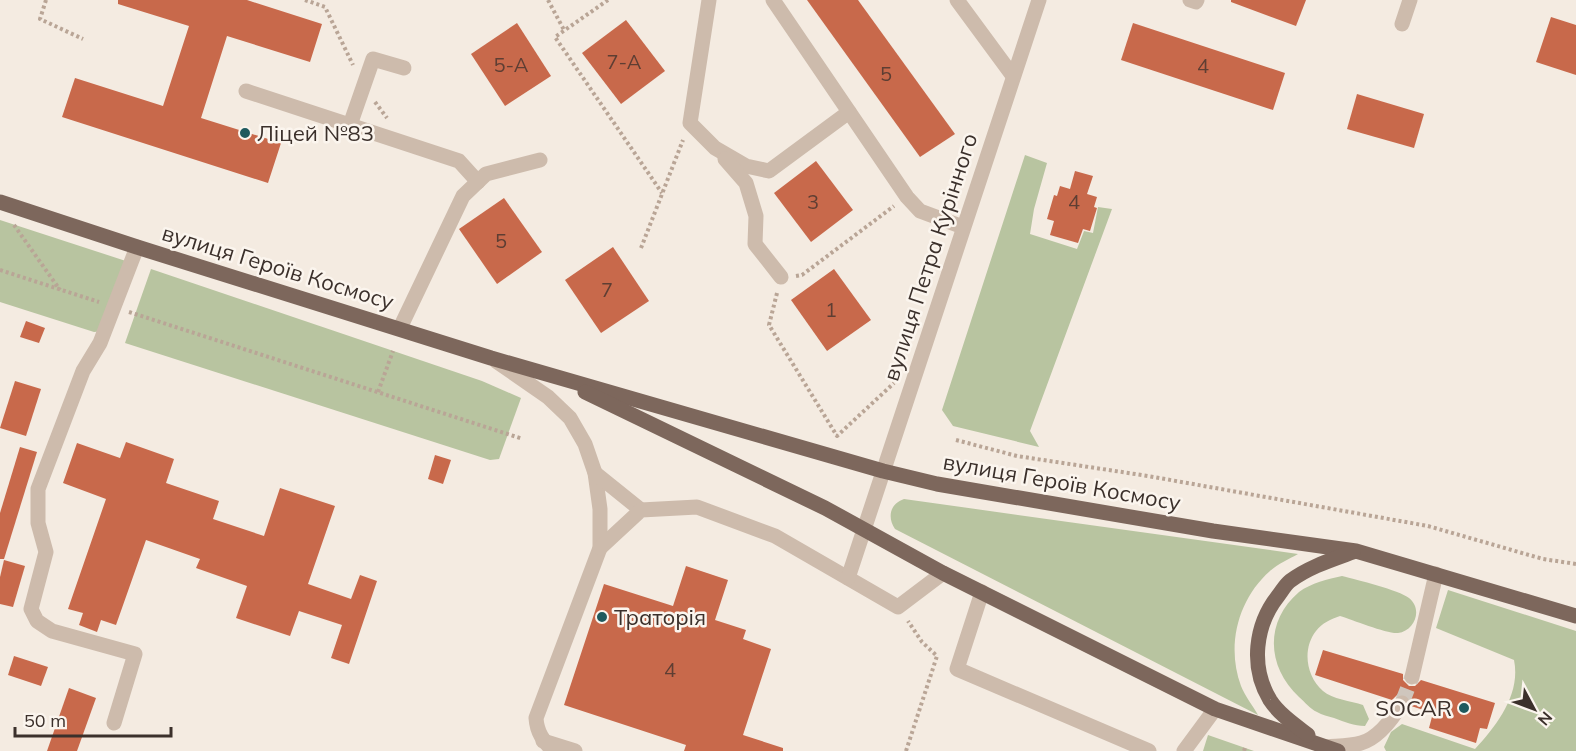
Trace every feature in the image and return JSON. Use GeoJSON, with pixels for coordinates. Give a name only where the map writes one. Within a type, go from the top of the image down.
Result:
{"type":"FeatureCollection","features":[{"type":"Feature","properties":{"kind":"main road","name":"вулиця Героїв Космосу"},"geometry":{"type":"LineString","coordinates":[[0,202],[492,358],[883,471],[937,484],[1132,517],[1356,550],[1576,616]]}},
{"type":"Feature","properties":{"kind":"main road","name":"вулиця Героїв Космосу"},"geometry":{"type":"LineString","coordinates":[[544,373],[863,528],[943,573],[1215,709],[1267,725],[1328,748]]}},
{"type":"Feature","properties":{"kind":"main road"},"geometry":{"type":"LineString","coordinates":[[1328,748],[1293,724],[1271,701],[1258,671],[1257,641],[1268,608],[1288,583],[1315,566],[1356,550]]}},
{"type":"Feature","properties":{"kind":"street"},"geometry":{"type":"LineString","coordinates":[[709,0],[690,123],[746,183],[756,216],[755,244],[781,277]]}},
{"type":"Feature","properties":{"kind":"street"},"geometry":{"type":"LineString","coordinates":[[773,0],[907,197],[920,211],[963,227]]}},
{"type":"Feature","properties":{"kind":"street"},"geometry":{"type":"LineString","coordinates":[[957,0],[1013,76]]}},
{"type":"Feature","properties":{"kind":"street","name":"вулиця Петра Курінного"},"geometry":{"type":"LineString","coordinates":[[848,578],[1039,0]]}},
{"type":"Feature","properties":{"kind":"street"},"geometry":{"type":"LineString","coordinates":[[1190,0],[1196,2],[1197,0]]}},
{"type":"Feature","properties":{"kind":"street"},"geometry":{"type":"LineString","coordinates":[[1402,24],[1410,0]]}},
{"type":"Feature","properties":{"kind":"street"},"geometry":{"type":"LineString","coordinates":[[350,125],[373,59],[404,68]]}},
{"type":"Feature","properties":{"kind":"street"},"geometry":{"type":"LineString","coordinates":[[246,92],[459,161],[478,182]]}},
{"type":"Feature","properties":{"kind":"street"},"geometry":{"type":"LineString","coordinates":[[715,148],[746,166],[769,171],[849,112]]}},
{"type":"Feature","properties":{"kind":"street"},"geometry":{"type":"LineString","coordinates":[[400,328],[463,196],[486,174],[540,160]]}},
{"type":"Feature","properties":{"kind":"street"},"geometry":{"type":"LineString","coordinates":[[114,723],[135,654],[52,631],[37,621],[31,609],[46,552],[38,523],[38,489],[83,371],[100,343],[137,247]]}},
{"type":"Feature","properties":{"kind":"street"},"geometry":{"type":"LineString","coordinates":[[492,358],[564,411],[577,428],[595,472],[600,509],[600,548],[536,718],[536,730],[548,746],[575,751]]}},
{"type":"Feature","properties":{"kind":"street"},"geometry":{"type":"LineString","coordinates":[[595,472],[641,510]]}},
{"type":"Feature","properties":{"kind":"street"},"geometry":{"type":"LineString","coordinates":[[600,548],[641,510],[697,507],[775,536],[898,608],[943,573]]}},
{"type":"Feature","properties":{"kind":"street"},"geometry":{"type":"LineString","coordinates":[[1412,677],[1436,574]]}},
{"type":"Feature","properties":{"kind":"street"},"geometry":{"type":"LineString","coordinates":[[982,592],[957,669],[1149,751]]}},
{"type":"Feature","properties":{"kind":"street"},"geometry":{"type":"LineString","coordinates":[[1328,748],[1361,743],[1374,736],[1390,721],[1402,703]]}},
{"type":"Feature","properties":{"kind":"street"},"geometry":{"type":"LineString","coordinates":[[1185,751],[1215,709]]}},
{"type":"Feature","properties":{"kind":"path"},"geometry":{"type":"LineString","coordinates":[[46,0],[40,19],[83,39]]}},
{"type":"Feature","properties":{"kind":"path"},"geometry":{"type":"LineString","coordinates":[[548,0],[564,30]]}},
{"type":"Feature","properties":{"kind":"path"},"geometry":{"type":"LineString","coordinates":[[608,0],[555,36],[662,193]]}},
{"type":"Feature","properties":{"kind":"path"},"geometry":{"type":"LineString","coordinates":[[641,248],[690,123]]}},
{"type":"Feature","properties":{"kind":"path"},"geometry":{"type":"LineString","coordinates":[[895,382],[837,436],[769,325],[781,277],[802,275],[907,197]]}},
{"type":"Feature","properties":{"kind":"path"},"geometry":{"type":"LineString","coordinates":[[13,225],[61,290]]}},
{"type":"Feature","properties":{"kind":"path"},"geometry":{"type":"LineString","coordinates":[[0,270],[523,439]]}},
{"type":"Feature","properties":{"kind":"path"},"geometry":{"type":"LineString","coordinates":[[378,392],[393,351]]}},
{"type":"Feature","properties":{"kind":"path"},"geometry":{"type":"LineString","coordinates":[[956,440],[1017,456],[1193,484],[1428,526],[1543,559],[1576,564]]}},
{"type":"Feature","properties":{"kind":"path"},"geometry":{"type":"LineString","coordinates":[[898,608],[922,642],[937,656],[906,751]]}},
{"type":"Feature","properties":{"kind":"green space"},"geometry":{"type":"Polygon","coordinates":[[[1025,155],[1047,163],[1034,209],[1030,234],[1077,249],[1084,231],[1093,233],[1098,207],[1112,209],[1030,431],[1039,447],[953,426],[942,410],[1025,155]]]}},
{"type":"Feature","properties":{"kind":"green space"},"geometry":{"type":"Polygon","coordinates":[[[0,220],[132,263],[104,331],[94,332],[0,302],[0,220]]]}},
{"type":"Feature","properties":{"kind":"green space"},"geometry":{"type":"Polygon","coordinates":[[[151,269],[482,381],[521,398],[499,459],[490,460],[125,343],[151,269]]]}},
{"type":"Feature","properties":{"kind":"green space"},"geometry":{"type":"Polygon","coordinates":[[[904,499],[1298,554],[1273,568],[1259,582],[1243,609],[1238,624],[1235,639],[1237,671],[1241,686],[1258,715],[895,529],[891,520],[891,511],[899,501],[904,499]]]}},
{"type":"Feature","properties":{"kind":"green space"},"geometry":{"type":"Polygon","coordinates":[[[1342,576],[1404,595],[1416,608],[1413,624],[1398,633],[1340,616],[1321,626],[1312,638],[1308,662],[1317,685],[1336,698],[1363,705],[1369,719],[1365,726],[1350,724],[1312,709],[1288,685],[1276,659],[1275,630],[1288,604],[1299,592],[1309,586],[1342,576]]]}},
{"type":"Feature","properties":{"kind":"green space"},"geometry":{"type":"Polygon","coordinates":[[[1448,590],[1576,631],[1576,751],[1386,751],[1384,747],[1391,732],[1402,724],[1475,749],[1499,719],[1511,697],[1515,673],[1514,660],[1436,628],[1448,590]]]}},
{"type":"Feature","properties":{"kind":"green space"},"geometry":{"type":"Polygon","coordinates":[[[1208,735],[1254,751],[1203,751],[1208,735]]]}},
{"type":"Feature","properties":{"kind":"building"},"geometry":{"type":"Polygon","coordinates":[[[118,0],[247,0],[322,24],[310,62],[227,36],[201,118],[281,143],[268,183],[62,117],[75,78],[163,106],[189,26],[118,4],[118,0]]]}},
{"type":"Feature","properties":{"kind":"building"},"geometry":{"type":"Polygon","coordinates":[[[807,0],[858,0],[955,134],[920,157],[807,0]]]}},
{"type":"Feature","properties":{"kind":"building"},"geometry":{"type":"Polygon","coordinates":[[[1231,0],[1306,0],[1296,26],[1231,2],[1231,0]]]}},
{"type":"Feature","properties":{"kind":"building"},"geometry":{"type":"Polygon","coordinates":[[[1551,17],[1576,25],[1576,75],[1536,62],[1551,17]]]}},
{"type":"Feature","properties":{"kind":"building"},"geometry":{"type":"Polygon","coordinates":[[[626,20],[665,71],[621,104],[582,53],[626,20]]]}},
{"type":"Feature","properties":{"kind":"building"},"geometry":{"type":"Polygon","coordinates":[[[517,23],[551,76],[505,106],[471,54],[517,23]]]}},
{"type":"Feature","properties":{"kind":"building"},"geometry":{"type":"Polygon","coordinates":[[[1133,23],[1285,73],[1273,110],[1121,60],[1133,23]]]}},
{"type":"Feature","properties":{"kind":"building"},"geometry":{"type":"Polygon","coordinates":[[[1357,94],[1424,114],[1414,148],[1347,129],[1357,94]]]}},
{"type":"Feature","properties":{"kind":"building"},"geometry":{"type":"Polygon","coordinates":[[[816,161],[853,210],[811,242],[774,193],[816,161]]]}},
{"type":"Feature","properties":{"kind":"building"},"geometry":{"type":"Polygon","coordinates":[[[1075,171],[1093,176],[1087,194],[1097,197],[1094,207],[1097,208],[1090,231],[1083,229],[1078,243],[1050,235],[1054,221],[1047,219],[1054,195],[1057,196],[1060,186],[1070,189],[1075,171]]]}},
{"type":"Feature","properties":{"kind":"building"},"geometry":{"type":"Polygon","coordinates":[[[504,198],[542,252],[497,284],[459,229],[504,198]]]}},
{"type":"Feature","properties":{"kind":"building"},"geometry":{"type":"Polygon","coordinates":[[[613,247],[649,301],[601,333],[565,280],[613,247]]]}},
{"type":"Feature","properties":{"kind":"building"},"geometry":{"type":"Polygon","coordinates":[[[834,269],[871,320],[827,351],[791,300],[834,269]]]}},
{"type":"Feature","properties":{"kind":"building"},"geometry":{"type":"Polygon","coordinates":[[[26,321],[45,328],[39,343],[20,337],[26,321]]]}},
{"type":"Feature","properties":{"kind":"building"},"geometry":{"type":"Polygon","coordinates":[[[15,381],[41,389],[26,436],[0,428],[15,381]]]}},
{"type":"Feature","properties":{"kind":"building"},"geometry":{"type":"Polygon","coordinates":[[[126,442],[174,459],[166,483],[219,501],[213,519],[264,536],[280,488],[335,506],[308,584],[351,599],[360,575],[377,581],[349,664],[331,658],[342,625],[299,611],[290,636],[236,618],[247,586],[196,568],[200,559],[146,540],[116,625],[101,620],[97,632],[79,625],[83,613],[68,609],[106,499],[63,483],[77,443],[120,458],[126,442]]]}},
{"type":"Feature","properties":{"kind":"building"},"geometry":{"type":"Polygon","coordinates":[[[20,447],[37,452],[4,559],[0,559],[0,513],[20,447]]]}},
{"type":"Feature","properties":{"kind":"building"},"geometry":{"type":"Polygon","coordinates":[[[435,455],[451,460],[443,484],[428,479],[435,455]]]}},
{"type":"Feature","properties":{"kind":"building"},"geometry":{"type":"Polygon","coordinates":[[[4,560],[25,566],[13,607],[0,604],[0,577],[4,560]]]}},
{"type":"Feature","properties":{"kind":"building"},"geometry":{"type":"Polygon","coordinates":[[[686,566],[728,580],[715,620],[746,630],[743,639],[771,649],[743,735],[783,748],[783,751],[684,751],[686,745],[564,705],[604,584],[673,606],[686,566]]]}},
{"type":"Feature","properties":{"kind":"building"},"geometry":{"type":"Polygon","coordinates":[[[1323,650],[1403,674],[1403,680],[1409,686],[1415,686],[1421,680],[1495,703],[1487,729],[1480,728],[1476,743],[1429,728],[1433,713],[1411,706],[1411,699],[1407,694],[1398,694],[1392,700],[1315,675],[1323,650]]]}},
{"type":"Feature","properties":{"kind":"building"},"geometry":{"type":"Polygon","coordinates":[[[14,656],[48,667],[41,686],[8,675],[14,656]]]}},
{"type":"Feature","properties":{"kind":"building"},"geometry":{"type":"Polygon","coordinates":[[[69,688],[96,698],[77,751],[47,751],[69,688]]]}},
{"type":"Feature","properties":{"kind":"tunnel"},"geometry":{"type":"LineString","coordinates":[[1402,703],[1412,677]]}},
{"type":"Feature","properties":{"kind":"place","name":"Ліцей №83"},"geometry":{"type":"Point","coordinates":[245,133]}},
{"type":"Feature","properties":{"kind":"place","name":"Траторія"},"geometry":{"type":"Point","coordinates":[602,617]}},
{"type":"Feature","properties":{"kind":"place","name":"SOCAR"},"geometry":{"type":"Point","coordinates":[1464,708]}}]}
